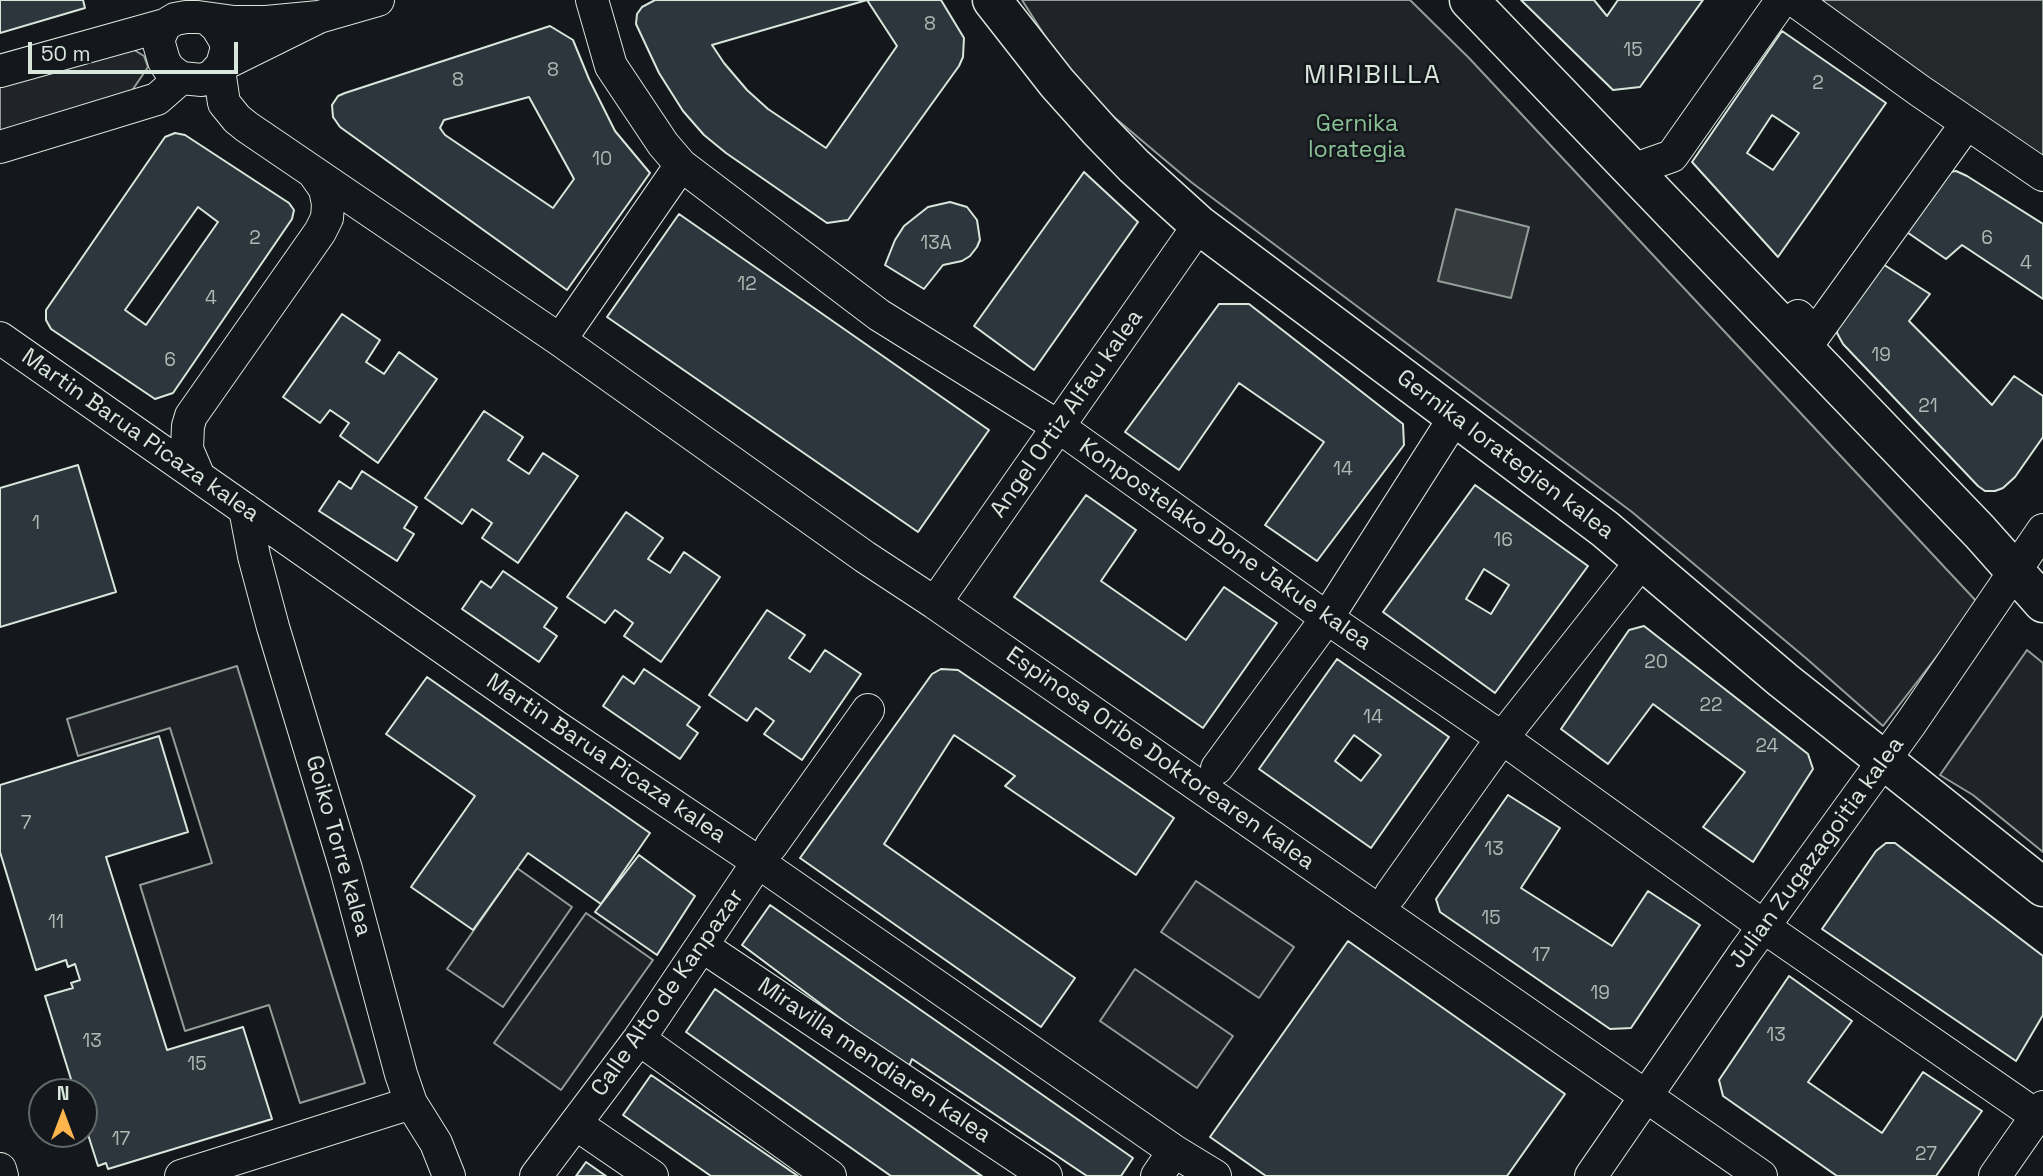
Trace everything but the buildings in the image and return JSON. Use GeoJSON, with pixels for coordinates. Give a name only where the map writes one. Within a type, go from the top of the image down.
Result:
{"type":"FeatureCollection","features":[{"type":"Feature","properties":{"kind":"main road","name":"Gernika lorategien kalea"},"geometry":{"type":"LineString","coordinates":[[992,0],[1057,83],[1100,131],[1199,225],[1605,529],[1783,680],[2043,887]]}},
{"type":"Feature","properties":{"kind":"main road"},"geometry":{"type":"LineString","coordinates":[[1469,0],[1980,532],[2043,603]]}},
{"type":"Feature","properties":{"kind":"street"},"geometry":{"type":"LineString","coordinates":[[188,14],[158,40],[161,54],[169,69],[181,78],[202,80],[212,76],[221,67],[319,18],[378,0]]}},
{"type":"Feature","properties":{"kind":"street","name":"Konpostelako Done Jakue kalea"},"geometry":{"type":"LineString","coordinates":[[592,0],[611,66],[663,144],[681,165],[879,315],[1059,427],[1327,618],[1502,738],[1762,925],[2040,1111]]}},
{"type":"Feature","properties":{"kind":"street"},"geometry":{"type":"LineString","coordinates":[[1632,170],[1672,156],[1782,0]]}},
{"type":"Feature","properties":{"kind":"street"},"geometry":{"type":"LineString","coordinates":[[1794,0],[2043,175]]}},
{"type":"Feature","properties":{"kind":"street"},"geometry":{"type":"LineString","coordinates":[[0,71],[188,14],[266,22],[319,18]]}},
{"type":"Feature","properties":{"kind":"street"},"geometry":{"type":"LineString","coordinates":[[188,14],[217,27],[226,42],[221,67]]}},
{"type":"Feature","properties":{"kind":"street","name":"Espinosa Oribe Doktorearen kalea"},"geometry":{"type":"LineString","coordinates":[[221,67],[225,103],[237,119],[560,340],[865,557],[1761,1176]]}},
{"type":"Feature","properties":{"kind":"street"},"geometry":{"type":"LineString","coordinates":[[0,147],[157,99],[181,78]]}},
{"type":"Feature","properties":{"kind":"street"},"geometry":{"type":"LineString","coordinates":[[1784,330],[1798,317],[1815,334],[1967,123]]}},
{"type":"Feature","properties":{"kind":"street"},"geometry":{"type":"LineString","coordinates":[[560,340],[681,165]]}},
{"type":"Feature","properties":{"kind":"street"},"geometry":{"type":"LineString","coordinates":[[199,477],[187,449],[191,416],[320,232],[327,218],[326,189],[313,172]]}},
{"type":"Feature","properties":{"kind":"street"},"geometry":{"type":"LineString","coordinates":[[320,232],[337,216],[351,213],[379,218]]}},
{"type":"Feature","properties":{"kind":"street","name":"Angel Ortiz Alfau kalea"},"geometry":{"type":"LineString","coordinates":[[935,603],[1199,225]]}},
{"type":"Feature","properties":{"kind":"street","name":"Martin Barua Picaza kalea"},"geometry":{"type":"LineString","coordinates":[[0,338],[555,726],[765,854],[789,884],[1072,1080],[1166,1164],[1215,1176]]}},
{"type":"Feature","properties":{"kind":"street"},"geometry":{"type":"LineString","coordinates":[[121,423],[165,422],[191,416]]}},
{"type":"Feature","properties":{"kind":"street"},"geometry":{"type":"LineString","coordinates":[[1217,768],[1327,618],[1455,417]]}},
{"type":"Feature","properties":{"kind":"street","name":"Goiko Torre kalea"},"geometry":{"type":"LineString","coordinates":[[245,509],[273,627],[346,869],[401,1074],[411,1103],[436,1143],[449,1176]]}},
{"type":"Feature","properties":{"kind":"street","name":"Julian Zugazagoitia kalea"},"geometry":{"type":"LineString","coordinates":[[1591,1176],[1743,955],[1885,761],[2043,530]]}},
{"type":"Feature","properties":{"kind":"street"},"geometry":{"type":"LineString","coordinates":[[1391,894],[1502,738],[1642,561]]}},
{"type":"Feature","properties":{"kind":"street"},"geometry":{"type":"LineString","coordinates":[[765,854],[868,710]]}},
{"type":"Feature","properties":{"kind":"street","name":"Calle Alto de Kanpazar"},"geometry":{"type":"LineString","coordinates":[[536,1176],[639,1039],[765,854]]}},
{"type":"Feature","properties":{"kind":"street"},"geometry":{"type":"LineString","coordinates":[[739,891],[759,883],[789,884]]}},
{"type":"Feature","properties":{"kind":"street","name":"Miravilla mendiaren kalea"},"geometry":{"type":"LineString","coordinates":[[702,946],[1046,1176]]}},
{"type":"Feature","properties":{"kind":"street"},"geometry":{"type":"LineString","coordinates":[[639,1039],[830,1176]]}},
{"type":"Feature","properties":{"kind":"street"},"geometry":{"type":"LineString","coordinates":[[181,1176],[411,1103]]}},
{"type":"Feature","properties":{"kind":"street"},"geometry":{"type":"LineString","coordinates":[[1995,1176],[2040,1111]]}},
{"type":"Feature","properties":{"kind":"street"},"geometry":{"type":"LineString","coordinates":[[576,1124],[652,1176]]}},
{"type":"Feature","properties":{"kind":"street"},"geometry":{"type":"LineString","coordinates":[[0,1169],[2,1176]]}},
{"type":"Feature","properties":{"kind":"green space","name":"Gernika lorategia"},"geometry":{"type":"Polygon","coordinates":[[[1022,0],[1410,0],[1469,58],[1978,603],[1883,726],[1632,512],[1191,182],[1076,85],[1022,0]]]}},
{"type":"Feature","properties":{"kind":"green space"},"geometry":{"type":"Polygon","coordinates":[[[131,48],[144,56],[148,67],[129,95],[0,136],[0,87],[131,48]]]}},
{"type":"Feature","properties":{"kind":"green space"},"geometry":{"type":"Polygon","coordinates":[[[2027,650],[2043,663],[2043,852],[1973,795],[1940,775],[2027,650]]]}},
{"type":"Feature","properties":{"kind":"green space"},"geometry":{"type":"Polygon","coordinates":[[[237,666],[365,1083],[300,1103],[269,1005],[185,1031],[140,885],[212,863],[170,728],[78,756],[67,719],[237,666]]]}},
{"type":"Feature","properties":{"kind":"green space"},"geometry":{"type":"Polygon","coordinates":[[[517,868],[572,907],[503,1007],[447,969],[517,868]]]}},
{"type":"Feature","properties":{"kind":"green space"},"geometry":{"type":"Polygon","coordinates":[[[1196,881],[1294,947],[1259,998],[1161,932],[1196,881]]]}},
{"type":"Feature","properties":{"kind":"green space"},"geometry":{"type":"Polygon","coordinates":[[[586,913],[653,960],[561,1090],[494,1043],[586,913]]]}},
{"type":"Feature","properties":{"kind":"green space"},"geometry":{"type":"Polygon","coordinates":[[[1135,969],[1233,1036],[1197,1088],[1100,1021],[1135,969]]]}},
{"type":"Feature","properties":{"kind":"shaded area"},"geometry":{"type":"Polygon","coordinates":[[[1810,0],[2043,0],[2043,163],[1810,0]]]}},
{"type":"Feature","properties":{"kind":"shaded area"},"geometry":{"type":"Polygon","coordinates":[[[1456,209],[1529,227],[1511,298],[1438,281],[1456,209]]]}},
{"type":"Feature","properties":{"kind":"district","name":"MIRIBILLA"},"geometry":{"type":"Point","coordinates":[1373,76]}}]}
